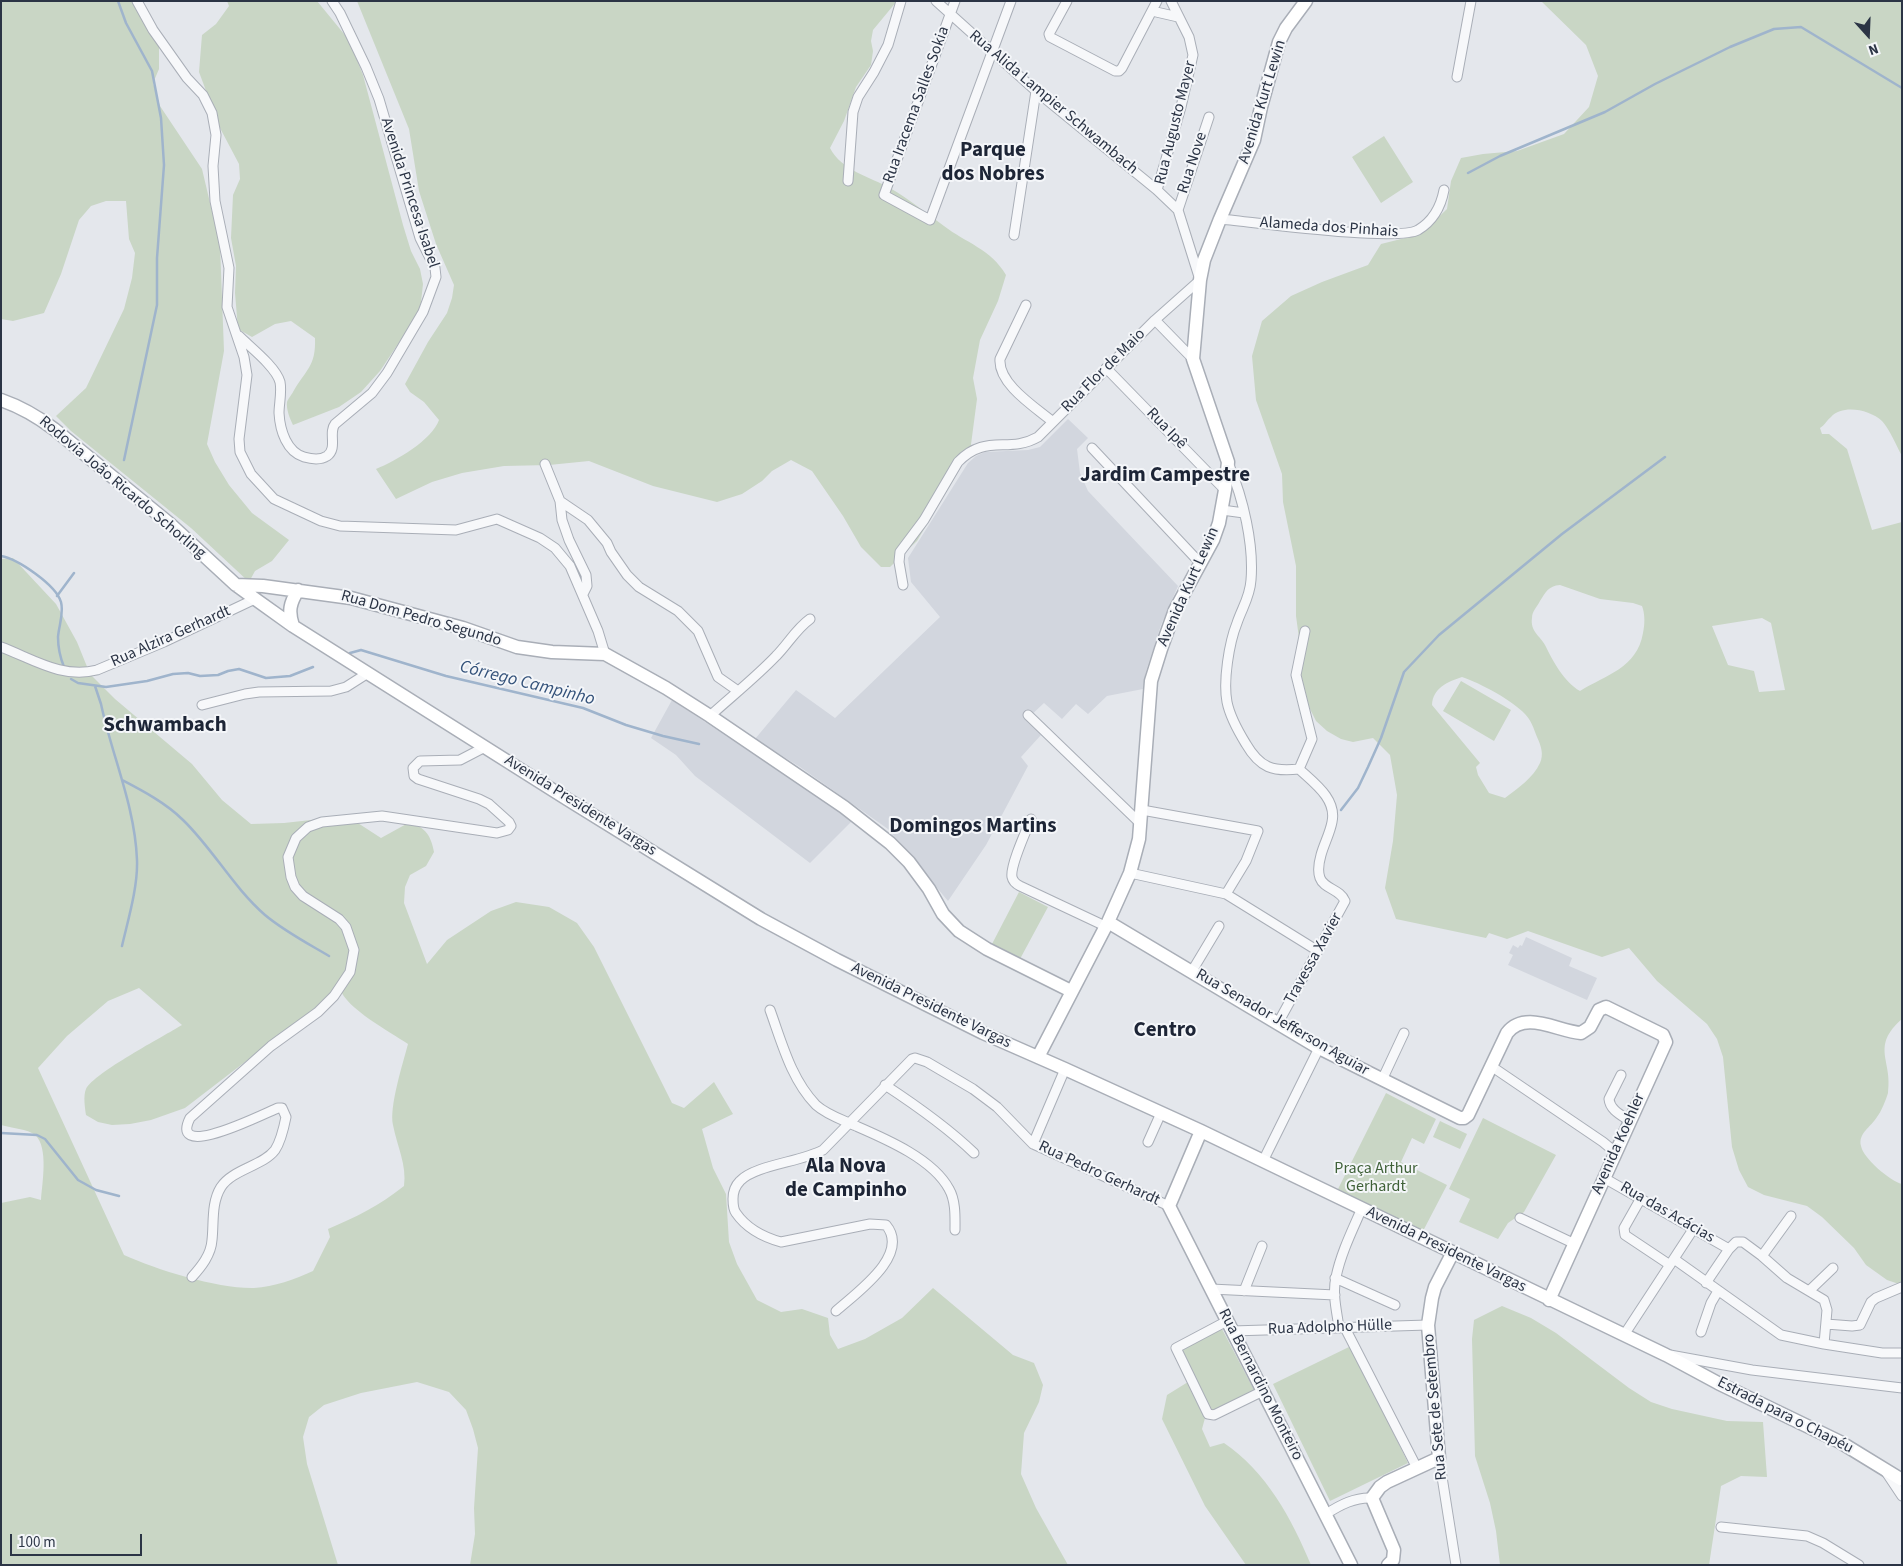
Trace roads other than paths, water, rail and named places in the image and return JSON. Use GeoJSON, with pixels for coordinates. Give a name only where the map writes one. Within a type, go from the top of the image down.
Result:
{"type":"FeatureCollection","features":[{"type":"Feature","properties":{"kind":"main road","name":"Avenida Kurt Lewin"},"geometry":{"type":"LineString","coordinates":[[1038,1057],[1106,924],[1130,873],[1138,846],[1152,681],[1175,610],[1213,540],[1222,510],[1225,490],[1228,462],[1194,359],[1200,280],[1204,260],[1254,140],[1279,42],[1286,28],[1306,1]]}},
{"type":"Feature","properties":{"kind":"main road","name":"Rodovia João Ricardo Schorling"},"geometry":{"type":"LineString","coordinates":[[1,400],[40,418],[54,429],[170,524],[236,585]]}},
{"type":"Feature","properties":{"kind":"main road","name":"Rua Dom Pedro Segundo"},"geometry":{"type":"LineString","coordinates":[[236,585],[298,590],[351,598],[463,628],[517,647],[552,652],[605,654]]}},
{"type":"Feature","properties":{"kind":"main road","name":"Avenida Presidente Vargas"},"geometry":{"type":"LineString","coordinates":[[236,585],[294,626],[761,919],[983,1033],[1201,1131],[1666,1355]]}},
{"type":"Feature","properties":{"kind":"main road"},"geometry":{"type":"LineString","coordinates":[[294,626],[289,612],[292,600],[298,590]]}},
{"type":"Feature","properties":{"kind":"main road"},"geometry":{"type":"LineString","coordinates":[[605,654],[666,688],[710,716],[844,807],[890,843],[908,862],[929,889],[943,914],[959,931],[988,949],[1071,991]]}},
{"type":"Feature","properties":{"kind":"main road","name":"Rua Senador Jefferson Aguiar"},"geometry":{"type":"LineString","coordinates":[[1106,924],[1192,971],[1319,1048],[1460,1118],[1464,1118],[1468,1114],[1491,1066]]}},
{"type":"Feature","properties":{"kind":"main road","name":"Avenida Koehler"},"geometry":{"type":"LineString","coordinates":[[1491,1066],[1513,1025],[1528,1022],[1581,1032],[1590,1027],[1602,1008],[1610,1008],[1661,1032],[1666,1042],[1549,1300]]}},
{"type":"Feature","properties":{"kind":"main road"},"geometry":{"type":"LineString","coordinates":[[1169,1206],[1201,1131]]}},
{"type":"Feature","properties":{"kind":"main road","name":"Rua Bernardino Monteiro"},"geometry":{"type":"LineString","coordinates":[[1169,1206],[1351,1565]]}},
{"type":"Feature","properties":{"kind":"main road","name":"Rua Sete de Setembro"},"geometry":{"type":"LineString","coordinates":[[1439,1458],[1428,1325],[1435,1287],[1453,1252]]}},
{"type":"Feature","properties":{"kind":"main road","name":"Estrada para o Chapéu"},"geometry":{"type":"LineString","coordinates":[[1666,1355],[1840,1442],[1902,1480]]}},
{"type":"Feature","properties":{"kind":"main road"},"geometry":{"type":"LineString","coordinates":[[1388,1565],[1393,1560],[1394,1550],[1372,1498],[1380,1487],[1387,1482],[1439,1458]]}},
{"type":"Feature","properties":{"kind":"street","name":"Avenida Princesa Isabel"},"geometry":{"type":"LineString","coordinates":[[137,1],[152,30],[186,78],[203,95],[212,113],[216,135],[213,166],[215,201],[229,268],[227,306],[244,357],[247,375],[239,439],[240,452],[251,474],[274,499],[321,521],[340,526],[456,530],[501,519],[540,538],[555,548],[570,566],[598,631],[605,654]]}},
{"type":"Feature","properties":{"kind":"street","name":"Avenida Princesa Isabel"},"geometry":{"type":"LineString","coordinates":[[237,334],[271,368],[280,383],[279,414],[288,447],[298,455],[319,459],[328,456],[332,449],[333,427],[372,393],[387,373],[423,312],[433,290],[436,277],[435,268],[420,238],[379,99],[340,13],[332,1]]}},
{"type":"Feature","properties":{"kind":"street"},"geometry":{"type":"LineString","coordinates":[[848,181],[853,112],[858,97],[884,52],[901,1]]}},
{"type":"Feature","properties":{"kind":"street","name":"Rua Alida Lampier Schwambach"},"geometry":{"type":"LineString","coordinates":[[936,1],[1036,91],[1157,190]]}},
{"type":"Feature","properties":{"kind":"street","name":"Rua Iracema Salles Sokia"},"geometry":{"type":"LineString","coordinates":[[954,1],[884,195],[930,220],[992,51]]}},
{"type":"Feature","properties":{"kind":"street"},"geometry":{"type":"LineString","coordinates":[[992,51],[1011,1]]}},
{"type":"Feature","properties":{"kind":"street"},"geometry":{"type":"LineString","coordinates":[[1067,1],[1049,34],[1050,38],[1115,71],[1120,71],[1122,68],[1156,1]]}},
{"type":"Feature","properties":{"kind":"street","name":"Rua Augusto Mayer"},"geometry":{"type":"LineString","coordinates":[[1171,1],[1189,37],[1193,55],[1183,99],[1157,190],[1178,210],[1200,280]]}},
{"type":"Feature","properties":{"kind":"street"},"geometry":{"type":"LineString","coordinates":[[1458,78],[1471,1]]}},
{"type":"Feature","properties":{"kind":"street"},"geometry":{"type":"LineString","coordinates":[[1152,11],[1178,17]]}},
{"type":"Feature","properties":{"kind":"street"},"geometry":{"type":"LineString","coordinates":[[1014,235],[1036,91]]}},
{"type":"Feature","properties":{"kind":"street","name":"Rua Nove"},"geometry":{"type":"LineString","coordinates":[[1178,210],[1209,117]]}},
{"type":"Feature","properties":{"kind":"street","name":"Alameda dos Pinhais"},"geometry":{"type":"LineString","coordinates":[[1220,219],[1350,232],[1402,234],[1418,230],[1432,218],[1438,210],[1444,190]]}},
{"type":"Feature","properties":{"kind":"street","name":"Rua Flor de Maio"},"geometry":{"type":"LineString","coordinates":[[903,585],[899,562],[900,552],[924,520],[958,462],[966,454],[992,444],[1017,445],[1027,443],[1038,437],[1155,320],[1200,280]]}},
{"type":"Feature","properties":{"kind":"street","name":"Rua Flor de Maio"},"geometry":{"type":"LineString","coordinates":[[1026,305],[1000,359],[1000,366],[1007,382],[1053,422]]}},
{"type":"Feature","properties":{"kind":"street"},"geometry":{"type":"LineString","coordinates":[[1155,320],[1194,359]]}},
{"type":"Feature","properties":{"kind":"street","name":"Rua Ipê"},"geometry":{"type":"LineString","coordinates":[[1106,368],[1225,490]]}},
{"type":"Feature","properties":{"kind":"street"},"geometry":{"type":"LineString","coordinates":[[1092,448],[1201,564]]}},
{"type":"Feature","properties":{"kind":"street"},"geometry":{"type":"LineString","coordinates":[[1228,462],[1244,513],[1252,564],[1250,595],[1237,622],[1232,640],[1227,702],[1234,724],[1251,752],[1272,769],[1282,771],[1299,769],[1312,740],[1296,675],[1305,631]]}},
{"type":"Feature","properties":{"kind":"street"},"geometry":{"type":"LineString","coordinates":[[545,464],[560,501],[562,520],[569,540],[586,575],[586,586],[583,594]]}},
{"type":"Feature","properties":{"kind":"street"},"geometry":{"type":"LineString","coordinates":[[560,501],[588,520],[607,543],[627,575],[639,587],[678,611],[698,631],[718,677],[738,691]]}},
{"type":"Feature","properties":{"kind":"street"},"geometry":{"type":"LineString","coordinates":[[1222,510],[1244,513]]}},
{"type":"Feature","properties":{"kind":"street","name":"Rua Alzira Gerhardt"},"geometry":{"type":"LineString","coordinates":[[1,647],[59,671],[87,673],[164,642],[255,599]]}},
{"type":"Feature","properties":{"kind":"street"},"geometry":{"type":"LineString","coordinates":[[710,716],[774,658],[790,641],[799,627],[810,619]]}},
{"type":"Feature","properties":{"kind":"street"},"geometry":{"type":"LineString","coordinates":[[202,705],[245,694],[331,691],[346,687],[368,673]]}},
{"type":"Feature","properties":{"kind":"street"},"geometry":{"type":"LineString","coordinates":[[1028,715],[1141,824]]}},
{"type":"Feature","properties":{"kind":"street"},"geometry":{"type":"LineString","coordinates":[[192,1277],[202,1266],[210,1249],[212,1222],[217,1196],[221,1187],[231,1178],[272,1153],[279,1143],[286,1117],[282,1108],[278,1108],[225,1131],[196,1137],[189,1134],[187,1130],[190,1118],[271,1046],[318,1012],[334,996],[350,972],[354,950],[346,927],[340,919],[303,896],[295,887],[290,877],[288,857],[296,838],[308,828],[322,822],[375,816],[497,833],[508,830],[511,826],[509,822],[489,804],[418,779],[413,772],[413,768],[420,761],[460,760],[485,747]]}},
{"type":"Feature","properties":{"kind":"street","name":"Travessa Xavier"},"geometry":{"type":"LineString","coordinates":[[1278,1023],[1344,901],[1340,894],[1322,881],[1319,872],[1322,853],[1333,821],[1331,804],[1320,789],[1299,769]]}},
{"type":"Feature","properties":{"kind":"street"},"geometry":{"type":"LineString","coordinates":[[1142,810],[1258,831],[1246,860],[1226,894]]}},
{"type":"Feature","properties":{"kind":"street"},"geometry":{"type":"LineString","coordinates":[[1030,819],[1014,866],[1012,877],[1014,881],[1020,886],[1106,924]]}},
{"type":"Feature","properties":{"kind":"street"},"geometry":{"type":"LineString","coordinates":[[1130,873],[1226,894],[1318,951]]}},
{"type":"Feature","properties":{"kind":"street"},"geometry":{"type":"LineString","coordinates":[[1192,971],[1218,926]]}},
{"type":"Feature","properties":{"kind":"street"},"geometry":{"type":"LineString","coordinates":[[770,1010],[791,1068],[817,1105],[828,1114],[906,1150],[940,1178],[949,1189],[952,1197],[955,1230]]}},
{"type":"Feature","properties":{"kind":"street"},"geometry":{"type":"LineString","coordinates":[[1382,1080],[1404,1033]]}},
{"type":"Feature","properties":{"kind":"street"},"geometry":{"type":"LineString","coordinates":[[1263,1161],[1319,1048]]}},
{"type":"Feature","properties":{"kind":"street","name":"Rua Pedro Gerhardt"},"geometry":{"type":"LineString","coordinates":[[885,1085],[909,1061],[915,1058],[927,1062],[972,1089],[997,1107],[1033,1144],[1169,1206]]}},
{"type":"Feature","properties":{"kind":"street"},"geometry":{"type":"LineString","coordinates":[[1491,1066],[1615,1152]]}},
{"type":"Feature","properties":{"kind":"street"},"geometry":{"type":"LineString","coordinates":[[1033,1144],[1065,1069]]}},
{"type":"Feature","properties":{"kind":"street"},"geometry":{"type":"LineString","coordinates":[[1621,1075],[1609,1099],[1609,1103],[1614,1110],[1630,1121]]}},
{"type":"Feature","properties":{"kind":"street"},"geometry":{"type":"LineString","coordinates":[[836,1311],[884,1266],[893,1242],[891,1230],[886,1225],[870,1224],[781,1242],[770,1239],[742,1222],[734,1210],[734,1189],[740,1180],[773,1165],[815,1155],[823,1150],[850,1124],[885,1085],[945,1126],[974,1153]]}},
{"type":"Feature","properties":{"kind":"street"},"geometry":{"type":"LineString","coordinates":[[1148,1142],[1161,1113]]}},
{"type":"Feature","properties":{"kind":"street","name":"Rua das Acácias"},"geometry":{"type":"LineString","coordinates":[[1604,1178],[1729,1249]]}},
{"type":"Feature","properties":{"kind":"street"},"geometry":{"type":"LineString","coordinates":[[1641,1198],[1624,1228],[1625,1236],[1706,1283],[1781,1335],[1882,1353],[1902,1353]]}},
{"type":"Feature","properties":{"kind":"street"},"geometry":{"type":"LineString","coordinates":[[1362,1208],[1346,1245],[1335,1278],[1334,1295],[1342,1328],[1417,1468]]}},
{"type":"Feature","properties":{"kind":"street"},"geometry":{"type":"LineString","coordinates":[[1762,1256],[1791,1216]]}},
{"type":"Feature","properties":{"kind":"street"},"geometry":{"type":"LineString","coordinates":[[1520,1218],[1575,1244]]}},
{"type":"Feature","properties":{"kind":"street"},"geometry":{"type":"LineString","coordinates":[[1624,1335],[1694,1228]]}},
{"type":"Feature","properties":{"kind":"street"},"geometry":{"type":"LineString","coordinates":[[1706,1283],[1729,1249],[1736,1242],[1743,1242],[1786,1278],[1820,1296],[1826,1302],[1824,1344]]}},
{"type":"Feature","properties":{"kind":"street"},"geometry":{"type":"LineString","coordinates":[[1244,1291],[1262,1246]]}},
{"type":"Feature","properties":{"kind":"street"},"geometry":{"type":"LineString","coordinates":[[1809,1291],[1833,1268]]}},
{"type":"Feature","properties":{"kind":"street"},"geometry":{"type":"LineString","coordinates":[[1335,1278],[1395,1305]]}},
{"type":"Feature","properties":{"kind":"street"},"geometry":{"type":"LineString","coordinates":[[1826,1324],[1860,1325],[1871,1302],[1902,1286]]}},
{"type":"Feature","properties":{"kind":"street"},"geometry":{"type":"LineString","coordinates":[[1211,1289],[1334,1295]]}},
{"type":"Feature","properties":{"kind":"street"},"geometry":{"type":"LineString","coordinates":[[1701,1332],[1711,1303],[1718,1291]]}},
{"type":"Feature","properties":{"kind":"street","name":"Rua Adolpho Hülle"},"geometry":{"type":"LineString","coordinates":[[1230,1326],[1342,1328],[1428,1325]]}},
{"type":"Feature","properties":{"kind":"street"},"geometry":{"type":"LineString","coordinates":[[1230,1326],[1176,1348],[1208,1414],[1214,1415],[1263,1391]]}},
{"type":"Feature","properties":{"kind":"street"},"geometry":{"type":"LineString","coordinates":[[1666,1355],[1752,1370],[1902,1388]]}},
{"type":"Feature","properties":{"kind":"street","name":"Rua Sete de Setembro"},"geometry":{"type":"LineString","coordinates":[[1439,1458],[1456,1565]]}},
{"type":"Feature","properties":{"kind":"street"},"geometry":{"type":"LineString","coordinates":[[1884,1470],[1902,1496]]}},
{"type":"Feature","properties":{"kind":"street"},"geometry":{"type":"LineString","coordinates":[[1326,1514],[1340,1505],[1372,1498]]}},
{"type":"Feature","properties":{"kind":"street"},"geometry":{"type":"LineString","coordinates":[[1721,1526],[1807,1536],[1824,1543],[1859,1565]]}},
{"type":"Feature","properties":{"kind":"waterway"},"geometry":{"type":"LineString","coordinates":[[118,1],[126,23],[152,71],[161,118],[164,165],[157,258],[157,305],[124,460]]}},
{"type":"Feature","properties":{"kind":"waterway"},"geometry":{"type":"LineString","coordinates":[[1468,173],[1500,156],[1605,112],[1655,84],[1730,47],[1774,29],[1801,27],[1902,88]]}},
{"type":"Feature","properties":{"kind":"waterway"},"geometry":{"type":"LineString","coordinates":[[1341,810],[1358,788],[1368,767],[1381,738],[1404,672],[1439,635],[1562,534],[1665,457]]}},
{"type":"Feature","properties":{"kind":"waterway","name":"Córrego Campinho"},"geometry":{"type":"LineString","coordinates":[[1,556],[26,567],[58,595],[62,611],[58,644],[64,667]]}},
{"type":"Feature","properties":{"kind":"waterway"},"geometry":{"type":"LineString","coordinates":[[57,596],[74,573]]}},
{"type":"Feature","properties":{"kind":"waterway","name":"Córrego Campinho"},"geometry":{"type":"LineString","coordinates":[[350,653],[361,650],[446,676],[583,708],[626,725],[699,744]]}},
{"type":"Feature","properties":{"kind":"waterway","name":"Córrego Campinho"},"geometry":{"type":"LineString","coordinates":[[71,679],[78,683],[106,687],[147,681],[173,674],[218,675],[239,669],[266,678],[290,676],[313,667]]}},
{"type":"Feature","properties":{"kind":"waterway"},"geometry":{"type":"LineString","coordinates":[[95,686],[128,801],[135,840],[137,860],[136,881],[122,946]]}},
{"type":"Feature","properties":{"kind":"waterway"},"geometry":{"type":"LineString","coordinates":[[122,780],[162,803],[183,820],[243,892],[272,921],[329,956]]}},
{"type":"Feature","properties":{"kind":"waterway"},"geometry":{"type":"LineString","coordinates":[[1,1133],[37,1135],[45,1139],[78,1180],[96,1190],[119,1196]]}},
{"type":"Feature","properties":{"kind":"district","name":"Parque dos Nobres"},"geometry":{"type":"Point","coordinates":[993,163]}},
{"type":"Feature","properties":{"kind":"district","name":"Jardim Campestre"},"geometry":{"type":"Point","coordinates":[1165,476]}},
{"type":"Feature","properties":{"kind":"district","name":"Schwambach"},"geometry":{"type":"Point","coordinates":[165,726]}},
{"type":"Feature","properties":{"kind":"district","name":"Domingos Martins"},"geometry":{"type":"Point","coordinates":[973,827]}},
{"type":"Feature","properties":{"kind":"district","name":"Centro"},"geometry":{"type":"Point","coordinates":[1165,1031]}},
{"type":"Feature","properties":{"kind":"district","name":"Ala Nova de Campinho"},"geometry":{"type":"Point","coordinates":[846,1179]}},
{"type":"Feature","properties":{"kind":"park label","name":"Praça Arthur Gerhardt"},"geometry":{"type":"Point","coordinates":[1376,1178]}}]}
